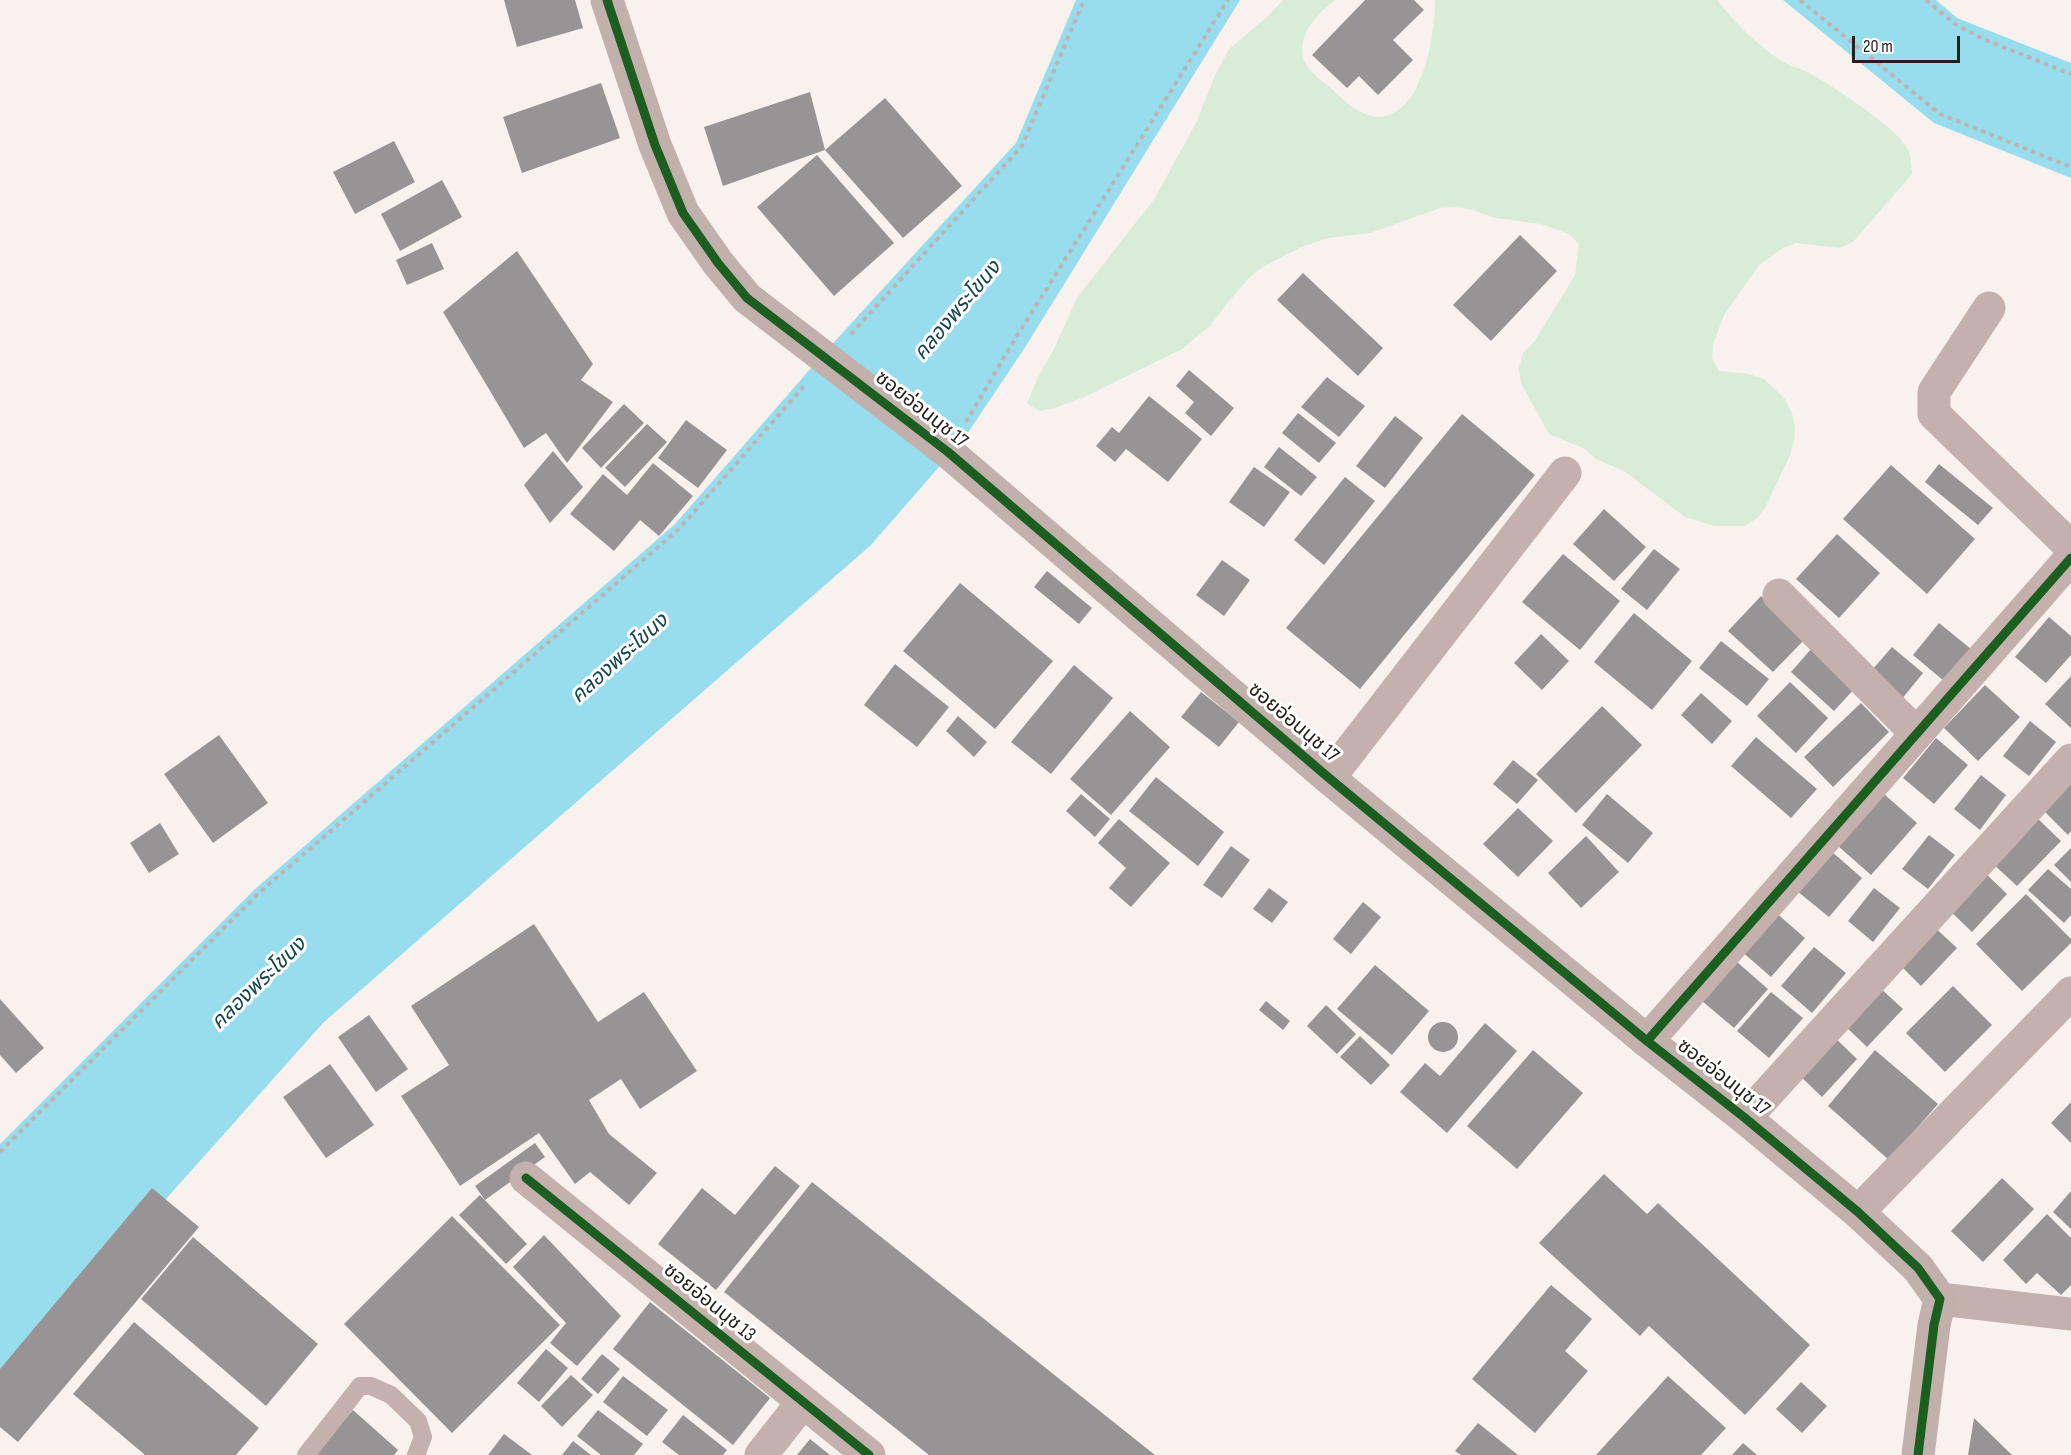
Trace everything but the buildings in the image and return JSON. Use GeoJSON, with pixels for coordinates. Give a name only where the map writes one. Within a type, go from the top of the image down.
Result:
{"type":"FeatureCollection","features":[{"type":"Feature","properties":{"kind":"street","name":"ซอยอ่อนนุช 17"},"geometry":{"type":"LineString","coordinates":[[606,0],[655,145],[683,213],[718,263],[747,298],[948,452],[1329,778],[1858,1212],[1918,1268],[1940,1299]]}},
{"type":"Feature","properties":{"kind":"street"},"geometry":{"type":"LineString","coordinates":[[1989,308],[1934,392],[1934,414],[2071,547]]}},
{"type":"Feature","properties":{"kind":"street"},"geometry":{"type":"LineString","coordinates":[[1329,778],[1565,473]]}},
{"type":"Feature","properties":{"kind":"street"},"geometry":{"type":"LineString","coordinates":[[1647,1041],[2071,558]]}},
{"type":"Feature","properties":{"kind":"street"},"geometry":{"type":"LineString","coordinates":[[1779,595],[1916,733]]}},
{"type":"Feature","properties":{"kind":"street"},"geometry":{"type":"LineString","coordinates":[[1745,1118],[2071,760]]}},
{"type":"Feature","properties":{"kind":"street"},"geometry":{"type":"LineString","coordinates":[[1858,1212],[2071,993]]}},
{"type":"Feature","properties":{"kind":"street","name":"ซอยอ่อนนุช 13"},"geometry":{"type":"LineString","coordinates":[[526,1178],[869,1455]]}},
{"type":"Feature","properties":{"kind":"street"},"geometry":{"type":"LineString","coordinates":[[1918,1455],[1934,1325],[1940,1299],[2071,1314]]}},
{"type":"Feature","properties":{"kind":"street"},"geometry":{"type":"LineString","coordinates":[[761,1455],[803,1402]]}},
{"type":"Feature","properties":{"kind":"lane"},"geometry":{"type":"LineString","coordinates":[[306,1455],[360,1386],[370,1386],[391,1395],[418,1420],[423,1437],[416,1455]]}},
{"type":"Feature","properties":{"kind":"path"},"geometry":{"type":"LineString","coordinates":[[0,1152],[259,893],[680,528],[818,353],[1022,146],[1084,0]]}},
{"type":"Feature","properties":{"kind":"path"},"geometry":{"type":"LineString","coordinates":[[948,452],[1012,344],[1228,0]]}},
{"type":"Feature","properties":{"kind":"path"},"geometry":{"type":"LineString","coordinates":[[1800,0],[1940,114],[2071,167]]}},
{"type":"Feature","properties":{"kind":"path"},"geometry":{"type":"LineString","coordinates":[[1926,0],[1955,24],[1983,39],[2071,74]]}},
{"type":"Feature","properties":{"kind":"green space"},"geometry":{"type":"Polygon","coordinates":[[[1283,0],[1335,0],[1322,11],[1306,32],[1302,48],[1303,57],[1316,76],[1351,106],[1379,117],[1399,110],[1410,99],[1418,84],[1430,49],[1435,0],[1717,0],[1746,33],[1771,54],[1847,96],[1901,139],[1908,151],[1912,174],[1853,242],[1839,248],[1797,243],[1783,248],[1759,265],[1724,315],[1713,344],[1712,358],[1719,371],[1749,374],[1764,379],[1785,399],[1792,413],[1795,427],[1790,455],[1765,508],[1756,519],[1744,526],[1715,526],[1685,517],[1624,471],[1596,459],[1585,449],[1549,434],[1521,383],[1519,368],[1523,353],[1534,342],[1575,275],[1579,244],[1569,234],[1541,224],[1496,218],[1469,209],[1440,208],[1370,233],[1328,238],[1301,247],[1261,268],[1249,278],[1210,326],[1182,349],[1084,397],[1055,408],[1040,411],[1027,404],[1077,298],[1155,198],[1198,119],[1215,75],[1229,49],[1267,17],[1283,0]]]}},
{"type":"Feature","properties":{"kind":"water","name":"คลองพระโขนง"},"geometry":{"type":"Polygon","coordinates":[[[1076,0],[1240,0],[1024,349],[965,437],[871,545],[323,1023],[0,1385],[0,1144],[255,889],[675,524],[825,352],[1016,143],[1076,0]]]}},
{"type":"Feature","properties":{"kind":"water"},"geometry":{"type":"Polygon","coordinates":[[[1783,0],[1936,0],[1957,18],[2071,63],[2071,178],[1934,123],[1783,0]]]}},
{"type":"Feature","properties":{"kind":"cycle path"},"geometry":{"type":"LineString","coordinates":[[607,0],[655,145],[683,213],[718,263],[747,298],[948,452],[1329,778],[1858,1212],[1918,1268],[1940,1299],[1934,1325],[1918,1455]]}},
{"type":"Feature","properties":{"kind":"cycle path"},"geometry":{"type":"LineString","coordinates":[[1647,1041],[2071,558]]}},
{"type":"Feature","properties":{"kind":"cycle path"},"geometry":{"type":"LineString","coordinates":[[526,1178],[869,1455]]}}]}
